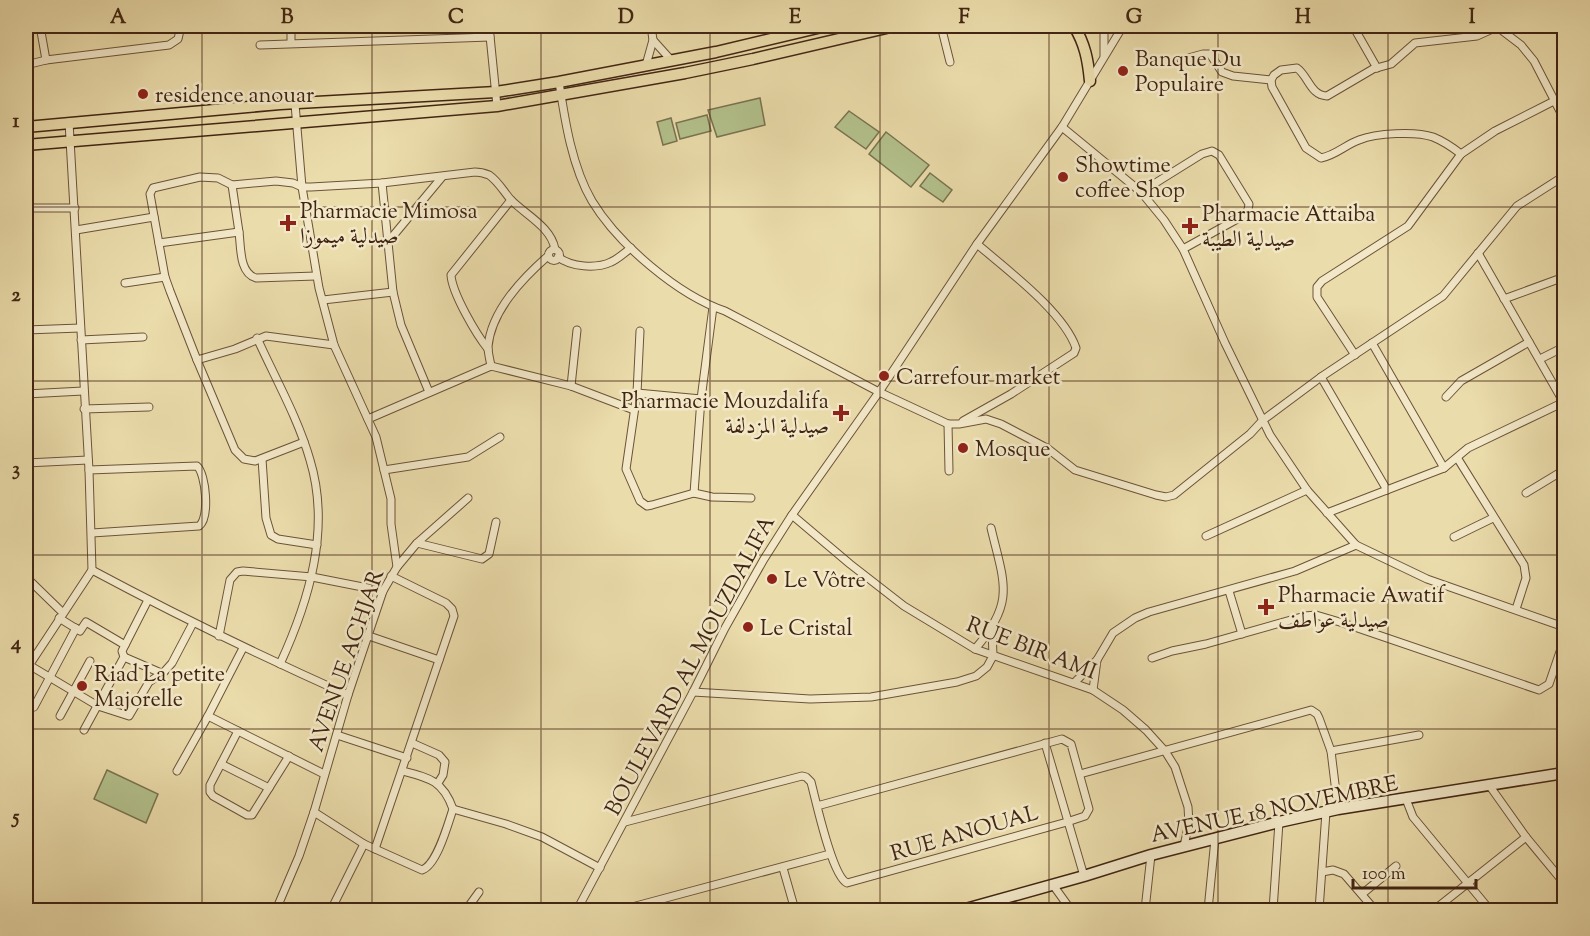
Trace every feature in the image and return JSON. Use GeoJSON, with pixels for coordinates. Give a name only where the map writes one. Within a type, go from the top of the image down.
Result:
{"type":"FeatureCollection","features":[{"type":"Feature","properties":{"kind":"main road"},"geometry":{"type":"LineString","coordinates":[[26,127],[295,104],[496,92],[716,51],[826,26]]}},
{"type":"Feature","properties":{"kind":"main road"},"geometry":{"type":"LineString","coordinates":[[26,145],[497,106],[742,62],[895,26]]}},
{"type":"Feature","properties":{"kind":"main road"},"geometry":{"type":"LineString","coordinates":[[1074,26],[1087,53],[1090,81]]}},
{"type":"Feature","properties":{"kind":"street"},"geometry":{"type":"LineString","coordinates":[[41,26],[46,60]]}},
{"type":"Feature","properties":{"kind":"street"},"geometry":{"type":"LineString","coordinates":[[26,65],[46,60],[169,45],[178,39],[181,26]]}},
{"type":"Feature","properties":{"kind":"street"},"geometry":{"type":"LineString","coordinates":[[291,26],[291,44]]}},
{"type":"Feature","properties":{"kind":"street"},"geometry":{"type":"LineString","coordinates":[[489,26],[497,106]]}},
{"type":"Feature","properties":{"kind":"street"},"geometry":{"type":"LineString","coordinates":[[646,65],[652,40],[651,26]]}},
{"type":"Feature","properties":{"kind":"street"},"geometry":{"type":"LineString","coordinates":[[941,26],[950,62]]}},
{"type":"Feature","properties":{"kind":"street","name":"BOULEVARD AL MOUZDALIFA"},"geometry":{"type":"LineString","coordinates":[[1104,26],[1104,55]]}},
{"type":"Feature","properties":{"kind":"street","name":"BOULEVARD AL MOUZDALIFA"},"geometry":{"type":"LineString","coordinates":[[577,910],[725,628],[792,514],[879,392],[977,244],[1062,127],[1123,26]]}},
{"type":"Feature","properties":{"kind":"street"},"geometry":{"type":"LineString","coordinates":[[1353,26],[1377,68]]}},
{"type":"Feature","properties":{"kind":"street"},"geometry":{"type":"LineString","coordinates":[[1461,154],[1444,142],[1430,136],[1384,134],[1363,138],[1331,156],[1321,158],[1306,148],[1277,99],[1271,80],[1281,70],[1297,68],[1305,75],[1314,91],[1327,96],[1377,68],[1396,61],[1415,43],[1477,36],[1497,26],[1521,45],[1534,61],[1543,74],[1564,120]]}},
{"type":"Feature","properties":{"kind":"street"},"geometry":{"type":"LineString","coordinates":[[260,45],[490,37]]}},
{"type":"Feature","properties":{"kind":"street"},"geometry":{"type":"LineString","coordinates":[[652,40],[670,60]]}},
{"type":"Feature","properties":{"kind":"street"},"geometry":{"type":"LineString","coordinates":[[1181,60],[1210,54],[1222,72],[1233,76],[1271,80]]}},
{"type":"Feature","properties":{"kind":"street"},"geometry":{"type":"LineString","coordinates":[[559,82],[562,113],[577,164],[592,201],[631,248],[655,271],[713,307],[725,311],[879,392],[948,424],[986,419],[1001,424],[1047,448],[1075,470],[1166,497],[1182,490],[1250,434],[1263,420],[1321,377],[1443,296],[1517,206],[1564,176]]}},
{"type":"Feature","properties":{"kind":"street"},"geometry":{"type":"LineString","coordinates":[[1355,355],[1317,297],[1317,287],[1408,226],[1461,154],[1496,131],[1554,101]]}},
{"type":"Feature","properties":{"kind":"street","name":"AVENUE ACHJAR"},"geometry":{"type":"LineString","coordinates":[[276,910],[299,856],[314,812],[348,695],[383,591],[397,567],[391,524],[391,499],[376,437],[334,345],[316,276],[302,187],[295,104]]}},
{"type":"Feature","properties":{"kind":"street"},"geometry":{"type":"LineString","coordinates":[[69,122],[89,470],[92,570],[27,667],[98,706],[129,716],[149,682],[172,663],[193,623]]}},
{"type":"Feature","properties":{"kind":"street"},"geometry":{"type":"LineString","coordinates":[[1062,127],[1141,192],[1164,220],[1183,249],[1270,435],[1307,490],[1356,545],[1427,579],[1564,627]]}},
{"type":"Feature","properties":{"kind":"street"},"geometry":{"type":"LineString","coordinates":[[1141,192],[1202,154],[1212,151],[1219,155],[1249,204],[1248,210],[1241,217],[1183,249]]}},
{"type":"Feature","properties":{"kind":"street"},"geometry":{"type":"LineString","coordinates":[[304,442],[262,459],[250,461],[236,450],[197,360],[165,277],[150,194],[156,186],[209,177],[231,185],[286,182],[302,187],[382,183],[483,173],[495,180],[511,200],[546,231],[555,249],[559,252],[558,258]]}},
{"type":"Feature","properties":{"kind":"street"},"geometry":{"type":"LineString","coordinates":[[388,242],[442,177]]}},
{"type":"Feature","properties":{"kind":"street"},"geometry":{"type":"LineString","coordinates":[[382,183],[393,292],[401,325],[429,392]]}},
{"type":"Feature","properties":{"kind":"street"},"geometry":{"type":"LineString","coordinates":[[231,185],[245,270],[249,275],[256,278],[316,276]]}},
{"type":"Feature","properties":{"kind":"street"},"geometry":{"type":"LineString","coordinates":[[488,349],[474,329],[453,285],[451,275],[511,200]]}},
{"type":"Feature","properties":{"kind":"street"},"geometry":{"type":"LineString","coordinates":[[26,208],[75,208]]}},
{"type":"Feature","properties":{"kind":"street"},"geometry":{"type":"LineString","coordinates":[[76,230],[154,217]]}},
{"type":"Feature","properties":{"kind":"street"},"geometry":{"type":"LineString","coordinates":[[159,243],[239,232]]}},
{"type":"Feature","properties":{"kind":"street"},"geometry":{"type":"LineString","coordinates":[[958,424],[1011,394],[1074,353],[1076,348],[1058,319],[1034,292],[977,244]]}},
{"type":"Feature","properties":{"kind":"street"},"geometry":{"type":"LineString","coordinates":[[548,256],[553,260],[558,258],[566,263],[601,265],[619,257],[631,248]]}},
{"type":"Feature","properties":{"kind":"street"},"geometry":{"type":"LineString","coordinates":[[491,366],[488,349],[495,320],[500,310],[550,251],[555,249]]}},
{"type":"Feature","properties":{"kind":"street"},"geometry":{"type":"LineString","coordinates":[[1327,513],[1444,468],[1458,459],[1468,448],[1564,403],[1478,253]]}},
{"type":"Feature","properties":{"kind":"street"},"geometry":{"type":"LineString","coordinates":[[125,283],[165,277]]}},
{"type":"Feature","properties":{"kind":"street"},"geometry":{"type":"LineString","coordinates":[[1504,299],[1564,277]]}},
{"type":"Feature","properties":{"kind":"street"},"geometry":{"type":"LineString","coordinates":[[322,300],[393,292]]}},
{"type":"Feature","properties":{"kind":"street"},"geometry":{"type":"LineString","coordinates":[[694,493],[701,399],[713,307]]}},
{"type":"Feature","properties":{"kind":"street"},"geometry":{"type":"LineString","coordinates":[[26,330],[80,328]]}},
{"type":"Feature","properties":{"kind":"street"},"geometry":{"type":"LineString","coordinates":[[571,386],[577,330]]}},
{"type":"Feature","properties":{"kind":"street"},"geometry":{"type":"LineString","coordinates":[[640,331],[637,393],[626,458],[626,469],[640,501],[647,506],[694,493],[712,497],[751,498]]}},
{"type":"Feature","properties":{"kind":"street"},"geometry":{"type":"LineString","coordinates":[[197,360],[235,349],[266,336],[334,345]]}},
{"type":"Feature","properties":{"kind":"street"},"geometry":{"type":"LineString","coordinates":[[81,340],[143,337]]}},
{"type":"Feature","properties":{"kind":"street"},"geometry":{"type":"LineString","coordinates":[[257,338],[304,442],[311,462],[319,506],[317,545],[312,577],[302,611],[280,664]]}},
{"type":"Feature","properties":{"kind":"street"},"geometry":{"type":"LineString","coordinates":[[1446,397],[1461,381],[1529,342]]}},
{"type":"Feature","properties":{"kind":"street"},"geometry":{"type":"LineString","coordinates":[[1372,343],[1444,468]]}},
{"type":"Feature","properties":{"kind":"street"},"geometry":{"type":"LineString","coordinates":[[1540,358],[1564,347]]}},
{"type":"Feature","properties":{"kind":"street"},"geometry":{"type":"LineString","coordinates":[[368,419],[491,366],[571,386],[634,410]]}},
{"type":"Feature","properties":{"kind":"street"},"geometry":{"type":"LineString","coordinates":[[1321,377],[1387,490]]}},
{"type":"Feature","properties":{"kind":"street"},"geometry":{"type":"LineString","coordinates":[[26,394],[83,391]]}},
{"type":"Feature","properties":{"kind":"street"},"geometry":{"type":"LineString","coordinates":[[637,393],[701,399]]}},
{"type":"Feature","properties":{"kind":"street"},"geometry":{"type":"LineString","coordinates":[[84,409],[149,407]]}},
{"type":"Feature","properties":{"kind":"street"},"geometry":{"type":"LineString","coordinates":[[948,424],[949,471]]}},
{"type":"Feature","properties":{"kind":"street"},"geometry":{"type":"LineString","coordinates":[[384,470],[468,457],[500,436]]}},
{"type":"Feature","properties":{"kind":"street"},"geometry":{"type":"LineString","coordinates":[[262,459],[266,518],[271,536],[317,545]]}},
{"type":"Feature","properties":{"kind":"street"},"geometry":{"type":"LineString","coordinates":[[1458,459],[1526,572],[1516,609]]}},
{"type":"Feature","properties":{"kind":"street"},"geometry":{"type":"LineString","coordinates":[[26,463],[88,460]]}},
{"type":"Feature","properties":{"kind":"street"},"geometry":{"type":"LineString","coordinates":[[89,470],[197,466],[204,477],[206,516],[200,526],[92,533]]}},
{"type":"Feature","properties":{"kind":"street"},"geometry":{"type":"LineString","coordinates":[[1526,493],[1564,470]]}},
{"type":"Feature","properties":{"kind":"street"},"geometry":{"type":"LineString","coordinates":[[1206,537],[1307,490]]}},
{"type":"Feature","properties":{"kind":"street"},"geometry":{"type":"LineString","coordinates":[[397,567],[417,543],[468,498]]}},
{"type":"Feature","properties":{"kind":"street","name":"RUE BIR AMI"},"geometry":{"type":"LineString","coordinates":[[792,514],[850,564],[904,606],[975,649],[1094,690],[1124,710],[1146,730],[1175,767],[1184,791],[1189,823],[1196,843]]}},
{"type":"Feature","properties":{"kind":"street"},"geometry":{"type":"LineString","coordinates":[[1454,537],[1494,518]]}},
{"type":"Feature","properties":{"kind":"street"},"geometry":{"type":"LineString","coordinates":[[417,543],[482,559],[489,554],[496,522]]}},
{"type":"Feature","properties":{"kind":"street"},"geometry":{"type":"LineString","coordinates":[[975,649],[992,630],[1001,607],[1004,590],[991,528]]}},
{"type":"Feature","properties":{"kind":"street"},"geometry":{"type":"LineString","coordinates":[[1074,683],[1097,660],[1113,633],[1135,618],[1149,612],[1295,571],[1356,545]]}},
{"type":"Feature","properties":{"kind":"street"},"geometry":{"type":"LineString","coordinates":[[92,570],[243,648],[348,695]]}},
{"type":"Feature","properties":{"kind":"street"},"geometry":{"type":"LineString","coordinates":[[219,636],[230,580],[237,572],[312,577],[383,591]]}},
{"type":"Feature","properties":{"kind":"street"},"geometry":{"type":"LineString","coordinates":[[375,849],[454,616],[452,609],[446,603],[392,576]]}},
{"type":"Feature","properties":{"kind":"street"},"geometry":{"type":"LineString","coordinates":[[26,577],[61,615],[80,631],[86,622],[125,645]]}},
{"type":"Feature","properties":{"kind":"street"},"geometry":{"type":"LineString","coordinates":[[1229,591],[1242,634]]}},
{"type":"Feature","properties":{"kind":"street"},"geometry":{"type":"LineString","coordinates":[[84,730],[124,657],[122,653],[125,645],[148,600]]}},
{"type":"Feature","properties":{"kind":"street"},"geometry":{"type":"LineString","coordinates":[[1152,658],[1292,618],[1316,615],[1539,690],[1549,684],[1564,640]]}},
{"type":"Feature","properties":{"kind":"street"},"geometry":{"type":"LineString","coordinates":[[34,707],[76,628]]}},
{"type":"Feature","properties":{"kind":"street"},"geometry":{"type":"LineString","coordinates":[[693,692],[810,699],[871,697],[957,682],[976,676],[987,667],[993,656],[992,630]]}},
{"type":"Feature","properties":{"kind":"street"},"geometry":{"type":"LineString","coordinates":[[369,636],[439,660]]}},
{"type":"Feature","properties":{"kind":"street"},"geometry":{"type":"LineString","coordinates":[[177,771],[243,648]]}},
{"type":"Feature","properties":{"kind":"street"},"geometry":{"type":"LineString","coordinates":[[124,657],[161,673]]}},
{"type":"Feature","properties":{"kind":"street"},"geometry":{"type":"LineString","coordinates":[[1094,690],[1097,660]]}},
{"type":"Feature","properties":{"kind":"street"},"geometry":{"type":"LineString","coordinates":[[60,716],[90,661]]}},
{"type":"Feature","properties":{"kind":"street"},"geometry":{"type":"LineString","coordinates":[[817,806],[1062,739],[1071,744],[1080,774],[1307,710],[1317,714],[1331,751],[1338,809]]}},
{"type":"Feature","properties":{"kind":"street"},"geometry":{"type":"LineString","coordinates":[[208,716],[324,774]]}},
{"type":"Feature","properties":{"kind":"street"},"geometry":{"type":"LineString","coordinates":[[238,731],[210,785],[210,792],[213,796],[247,815],[252,815],[289,756]]}},
{"type":"Feature","properties":{"kind":"street"},"geometry":{"type":"LineString","coordinates":[[337,735],[407,758]]}},
{"type":"Feature","properties":{"kind":"street"},"geometry":{"type":"LineString","coordinates":[[1331,751],[1419,735]]}},
{"type":"Feature","properties":{"kind":"street"},"geometry":{"type":"LineString","coordinates":[[412,743],[439,755],[445,762],[443,775],[438,783]]}},
{"type":"Feature","properties":{"kind":"street"},"geometry":{"type":"LineString","coordinates":[[1045,743],[1084,876]]}},
{"type":"Feature","properties":{"kind":"street"},"geometry":{"type":"LineString","coordinates":[[221,764],[269,788]]}},
{"type":"Feature","properties":{"kind":"street"},"geometry":{"type":"LineString","coordinates":[[314,812],[364,844],[426,870],[434,860],[453,809],[450,798],[438,783],[403,771]]}},
{"type":"Feature","properties":{"kind":"street","name":"AVENUE 18 NOVEMBRE"},"geometry":{"type":"LineString","coordinates":[[962,910],[1151,855],[1279,822],[1338,809],[1564,772]]}},
{"type":"Feature","properties":{"kind":"street","name":"RUE ANOUAL"},"geometry":{"type":"LineString","coordinates":[[830,854],[840,879],[851,883],[1067,822],[1085,816],[1089,809],[1080,774]]}},
{"type":"Feature","properties":{"kind":"street"},"geometry":{"type":"LineString","coordinates":[[621,910],[830,854],[809,779],[802,776],[625,822]]}},
{"type":"Feature","properties":{"kind":"street"},"geometry":{"type":"LineString","coordinates":[[1489,786],[1526,837],[1564,883]]}},
{"type":"Feature","properties":{"kind":"street"},"geometry":{"type":"LineString","coordinates":[[1406,799],[1413,817],[1490,910]]}},
{"type":"Feature","properties":{"kind":"street"},"geometry":{"type":"LineString","coordinates":[[453,809],[542,837],[600,868]]}},
{"type":"Feature","properties":{"kind":"street"},"geometry":{"type":"LineString","coordinates":[[1319,910],[1326,812]]}},
{"type":"Feature","properties":{"kind":"street"},"geometry":{"type":"LineString","coordinates":[[1273,910],[1279,822]]}},
{"type":"Feature","properties":{"kind":"street","name":"RUE BIR AMI"},"geometry":{"type":"LineString","coordinates":[[1184,846],[1189,823]]}},
{"type":"Feature","properties":{"kind":"street"},"geometry":{"type":"LineString","coordinates":[[1434,910],[1526,837]]}},
{"type":"Feature","properties":{"kind":"street"},"geometry":{"type":"LineString","coordinates":[[1208,910],[1215,838]]}},
{"type":"Feature","properties":{"kind":"street"},"geometry":{"type":"LineString","coordinates":[[331,910],[364,844]]}},
{"type":"Feature","properties":{"kind":"street"},"geometry":{"type":"LineString","coordinates":[[1144,910],[1151,855]]}},
{"type":"Feature","properties":{"kind":"street"},"geometry":{"type":"LineString","coordinates":[[1362,894],[1396,866]]}},
{"type":"Feature","properties":{"kind":"street"},"geometry":{"type":"LineString","coordinates":[[783,868],[795,910]]}},
{"type":"Feature","properties":{"kind":"street"},"geometry":{"type":"LineString","coordinates":[[1322,872],[1334,870],[1344,874],[1375,910]]}},
{"type":"Feature","properties":{"kind":"street"},"geometry":{"type":"LineString","coordinates":[[1053,885],[1071,910]]}},
{"type":"Feature","properties":{"kind":"street"},"geometry":{"type":"LineString","coordinates":[[466,910],[479,892]]}},
{"type":"Feature","properties":{"kind":"street"},"geometry":{"type":"LineString","coordinates":[[1001,900],[1009,910]]}},
{"type":"Feature","properties":{"kind":"green space"},"geometry":{"type":"Polygon","coordinates":[[[760,98],[765,125],[717,137],[708,110],[760,98]]]}},
{"type":"Feature","properties":{"kind":"green space"},"geometry":{"type":"Polygon","coordinates":[[[849,111],[879,132],[866,149],[835,127],[849,111]]]}},
{"type":"Feature","properties":{"kind":"green space"},"geometry":{"type":"Polygon","coordinates":[[[707,115],[711,131],[680,139],[676,123],[707,115]]]}},
{"type":"Feature","properties":{"kind":"green space"},"geometry":{"type":"Polygon","coordinates":[[[671,118],[677,141],[663,145],[657,122],[671,118]]]}},
{"type":"Feature","properties":{"kind":"green space"},"geometry":{"type":"Polygon","coordinates":[[[886,132],[929,165],[911,187],[869,154],[886,132]]]}},
{"type":"Feature","properties":{"kind":"green space"},"geometry":{"type":"Polygon","coordinates":[[[930,173],[952,190],[943,202],[920,186],[930,173]]]}},
{"type":"Feature","properties":{"kind":"green space"},"geometry":{"type":"Polygon","coordinates":[[[107,770],[158,794],[146,823],[94,799],[107,770]]]}},
{"type":"Feature","properties":{"kind":"place","name":"Banque Du Populaire"},"geometry":{"type":"Point","coordinates":[1123,71]}},
{"type":"Feature","properties":{"kind":"place","name":"residence anouar"},"geometry":{"type":"Point","coordinates":[143,94]}},
{"type":"Feature","properties":{"kind":"place","name":"Showtime coffee Shop"},"geometry":{"type":"Point","coordinates":[1063,177]}},
{"type":"Feature","properties":{"kind":"place","name":"Pharmacie Mimosa صيدلية ميموزا"},"geometry":{"type":"Point","coordinates":[288,223]}},
{"type":"Feature","properties":{"kind":"place","name":"Pharmacie Attaiba صيدلية الطيبة"},"geometry":{"type":"Point","coordinates":[1190,226]}},
{"type":"Feature","properties":{"kind":"place","name":"Carrefour market"},"geometry":{"type":"Point","coordinates":[884,376]}},
{"type":"Feature","properties":{"kind":"place","name":"Pharmacie Mouzdalifa صيدلية المزدلفة"},"geometry":{"type":"Point","coordinates":[841,413]}},
{"type":"Feature","properties":{"kind":"place","name":"Mosque"},"geometry":{"type":"Point","coordinates":[963,448]}},
{"type":"Feature","properties":{"kind":"place","name":"Le Vôtre"},"geometry":{"type":"Point","coordinates":[772,579]}},
{"type":"Feature","properties":{"kind":"place","name":"Pharmacie Awatif صيدلية عواطف"},"geometry":{"type":"Point","coordinates":[1266,607]}},
{"type":"Feature","properties":{"kind":"place","name":"Le Cristal"},"geometry":{"type":"Point","coordinates":[748,627]}},
{"type":"Feature","properties":{"kind":"place","name":"Riad La petite Majorelle"},"geometry":{"type":"Point","coordinates":[82,686]}}]}
